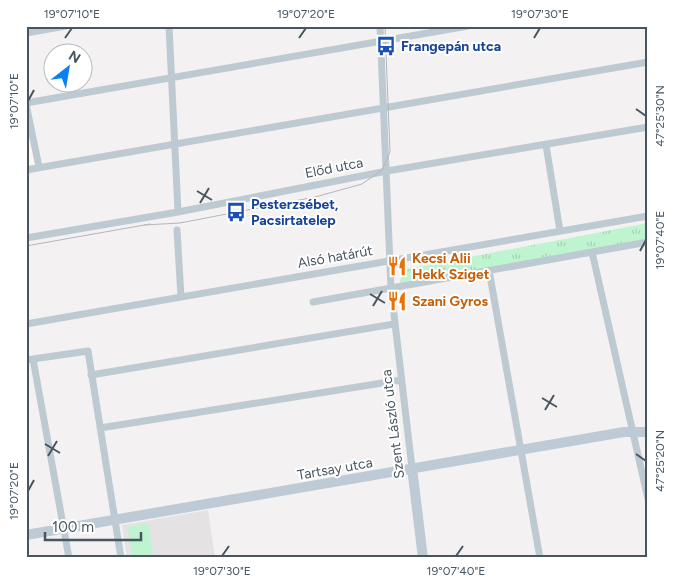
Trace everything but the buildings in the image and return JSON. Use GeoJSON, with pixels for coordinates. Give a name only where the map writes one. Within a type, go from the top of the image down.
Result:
{"type":"FeatureCollection","features":[{"type":"Feature","properties":{"kind":"street"},"geometry":{"type":"LineString","coordinates":[[26,33],[66,26]]}},
{"type":"Feature","properties":{"kind":"street"},"geometry":{"type":"LineString","coordinates":[[169,26],[178,212]]}},
{"type":"Feature","properties":{"kind":"street","name":"Szent László utca"},"geometry":{"type":"LineString","coordinates":[[380,26],[390,288],[423,558]]}},
{"type":"Feature","properties":{"kind":"street"},"geometry":{"type":"LineString","coordinates":[[40,167],[26,103],[468,26]]}},
{"type":"Feature","properties":{"kind":"street"},"geometry":{"type":"LineString","coordinates":[[26,170],[648,62]]}},
{"type":"Feature","properties":{"kind":"street","name":"Előd utca"},"geometry":{"type":"LineString","coordinates":[[26,238],[178,212],[386,171],[648,127]]}},
{"type":"Feature","properties":{"kind":"street"},"geometry":{"type":"LineString","coordinates":[[546,145],[560,231]]}},
{"type":"Feature","properties":{"kind":"street","name":"Alsó határút"},"geometry":{"type":"LineString","coordinates":[[26,324],[648,216]]}},
{"type":"Feature","properties":{"kind":"street"},"geometry":{"type":"LineString","coordinates":[[177,230],[181,297]]}},
{"type":"Feature","properties":{"kind":"street"},"geometry":{"type":"LineString","coordinates":[[313,302],[648,242]]}},
{"type":"Feature","properties":{"kind":"street"},"geometry":{"type":"LineString","coordinates":[[592,252],[648,499]]}},
{"type":"Feature","properties":{"kind":"street"},"geometry":{"type":"LineString","coordinates":[[489,270],[540,558]]}},
{"type":"Feature","properties":{"kind":"street"},"geometry":{"type":"LineString","coordinates":[[91,375],[394,324]]}},
{"type":"Feature","properties":{"kind":"street"},"geometry":{"type":"LineString","coordinates":[[69,558],[65,529],[30,360],[88,350],[121,558]]}},
{"type":"Feature","properties":{"kind":"street"},"geometry":{"type":"LineString","coordinates":[[100,428],[401,380]]}},
{"type":"Feature","properties":{"kind":"street","name":"Tartsay utca"},"geometry":{"type":"LineString","coordinates":[[26,535],[624,432],[648,432]]}},
{"type":"Feature","properties":{"kind":"shaded area"},"geometry":{"type":"Polygon","coordinates":[[[26,117],[36,164],[26,165],[26,117]]]}},
{"type":"Feature","properties":{"kind":"shaded area"},"geometry":{"type":"Polygon","coordinates":[[[208,510],[215,558],[127,558],[122,525],[208,510]]]}},
{"type":"Feature","properties":{"kind":"green space"},"geometry":{"type":"Polygon","coordinates":[[[648,223],[648,241],[403,285],[400,282],[402,270],[648,223]]]}},
{"type":"Feature","properties":{"kind":"green space"},"geometry":{"type":"Polygon","coordinates":[[[148,523],[153,554],[132,557],[128,527],[148,523]]]}},
{"type":"Feature","properties":{"kind":"tram line"},"geometry":{"type":"LineString","coordinates":[[144,225],[180,223],[315,197],[362,184],[382,170],[390,152],[385,26]]}},
{"type":"Feature","properties":{"kind":"tram line"},"geometry":{"type":"LineString","coordinates":[[26,246],[150,224]]}},
{"type":"Feature","properties":{"kind":"place","name":"Frangepán utca"},"geometry":{"type":"Point","coordinates":[386,46]}},
{"type":"Feature","properties":{"kind":"place","name":"Pesterzsébet, Pacsirtatelep"},"geometry":{"type":"Point","coordinates":[236,212]}},
{"type":"Feature","properties":{"kind":"place","name":"Kecsi Alii Hekk Sziget"},"geometry":{"type":"Point","coordinates":[397,266]}},
{"type":"Feature","properties":{"kind":"place","name":"Szani Gyros"},"geometry":{"type":"Point","coordinates":[397,301]}}]}
